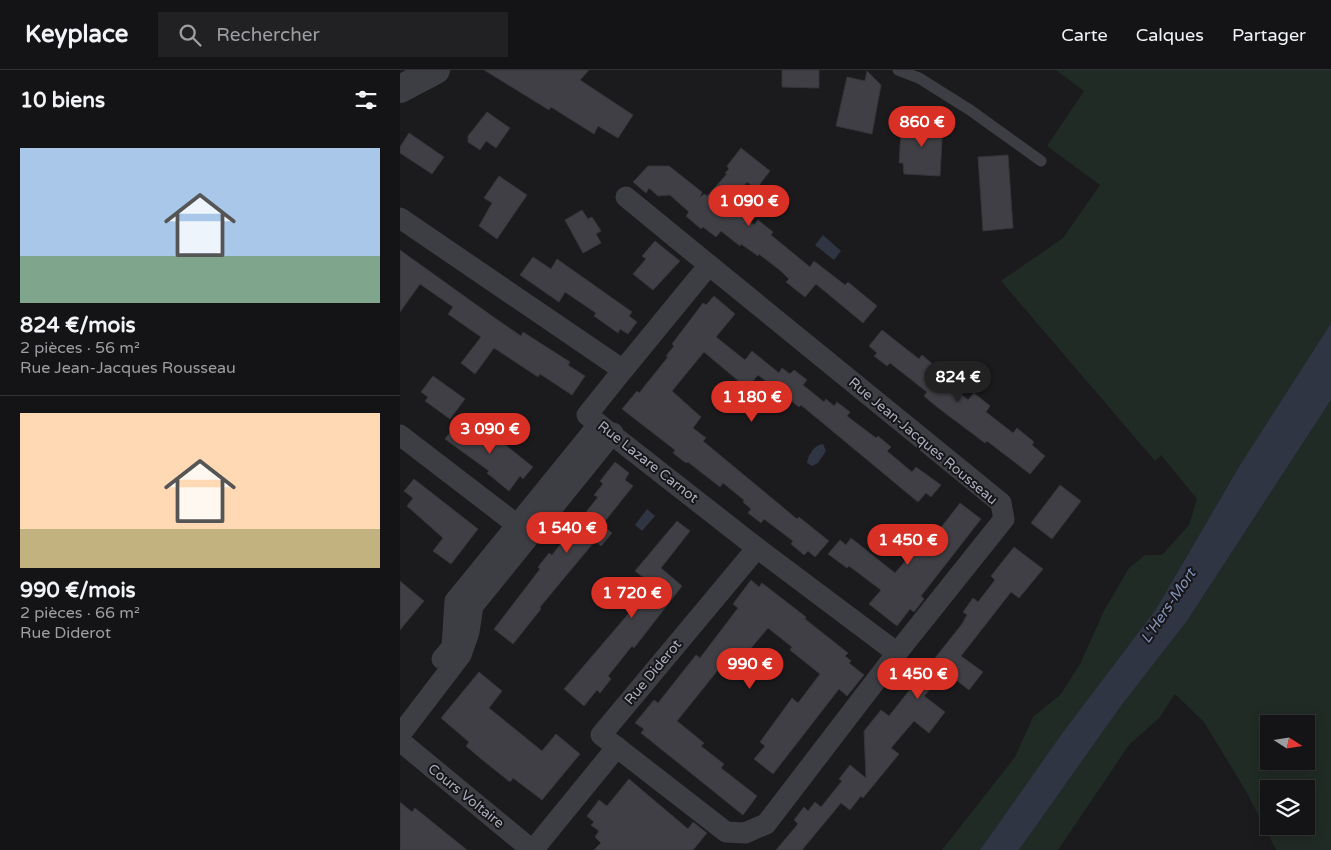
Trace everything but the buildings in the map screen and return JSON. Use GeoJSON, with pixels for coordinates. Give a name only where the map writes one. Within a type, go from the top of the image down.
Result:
{"type":"FeatureCollection","features":[{"type":"Feature","properties":{"kind":"street"},"geometry":{"type":"LineString","coordinates":[[400,89],[436,70]]}},
{"type":"Feature","properties":{"kind":"street","name":"Rue Jean-Jacques Rousseau"},"geometry":{"type":"LineString","coordinates":[[617,747],[726,832],[745,834],[766,824],[897,653],[1004,519],[1001,503],[626,197]]}},
{"type":"Feature","properties":{"kind":"street"},"geometry":{"type":"LineString","coordinates":[[400,218],[623,370],[709,265]]}},
{"type":"Feature","properties":{"kind":"street","name":"Rue Lazare Carnot"},"geometry":{"type":"LineString","coordinates":[[623,370],[588,415],[757,548],[897,653]]}},
{"type":"Feature","properties":{"kind":"street"},"geometry":{"type":"LineString","coordinates":[[400,736],[461,655],[469,632],[473,606],[524,530],[606,428]]}},
{"type":"Feature","properties":{"kind":"street"},"geometry":{"type":"LineString","coordinates":[[400,435],[524,530]]}},
{"type":"Feature","properties":{"kind":"street"},"geometry":{"type":"LineString","coordinates":[[400,712],[452,647],[455,601],[524,530]]}},
{"type":"Feature","properties":{"kind":"street","name":"Rue Diderot"},"geometry":{"type":"LineString","coordinates":[[617,747],[601,735],[757,548]]}},
{"type":"Feature","properties":{"kind":"street","name":"Cours Voltaire"},"geometry":{"type":"LineString","coordinates":[[400,742],[532,850],[617,747]]}},
{"type":"Feature","properties":{"kind":"lane"},"geometry":{"type":"LineString","coordinates":[[898,70],[918,78],[970,110],[1041,161]]}},
{"type":"Feature","properties":{"kind":"shaded area"},"geometry":{"type":"Polygon","coordinates":[[[1056,70],[1331,70],[1331,323],[1240,465],[1156,609],[1063,732],[980,850],[942,850],[1015,757],[1033,717],[1061,694],[1080,664],[1104,611],[1129,568],[1145,555],[1162,555],[1189,525],[1197,499],[1161,455],[1155,461],[1001,281],[1063,238],[1100,185],[1047,146],[1084,91],[1056,70]]]}},
{"type":"Feature","properties":{"kind":"shaded area"},"geometry":{"type":"Polygon","coordinates":[[[1331,400],[1331,850],[1276,850],[1268,835],[1315,835],[1315,780],[1260,780],[1260,819],[1246,791],[1204,722],[1175,694],[1160,717],[1129,745],[1058,850],[1019,850],[1121,706],[1187,621],[1331,400]]]}},
{"type":"Feature","properties":{"kind":"water"},"geometry":{"type":"Polygon","coordinates":[[[823,235],[841,251],[834,260],[815,245],[823,235]]]}},
{"type":"Feature","properties":{"kind":"water","name":"L'Hers-Mort"},"geometry":{"type":"Polygon","coordinates":[[[1331,323],[1331,400],[1187,621],[1121,706],[1019,850],[980,850],[1063,732],[1156,609],[1240,465],[1331,323]]]}},
{"type":"Feature","properties":{"kind":"water"},"geometry":{"type":"Polygon","coordinates":[[[823,444],[826,451],[818,463],[812,466],[807,463],[812,451],[817,446],[823,444]]]}},
{"type":"Feature","properties":{"kind":"water"},"geometry":{"type":"Polygon","coordinates":[[[647,509],[655,516],[642,531],[635,525],[647,509]]]}}]}
